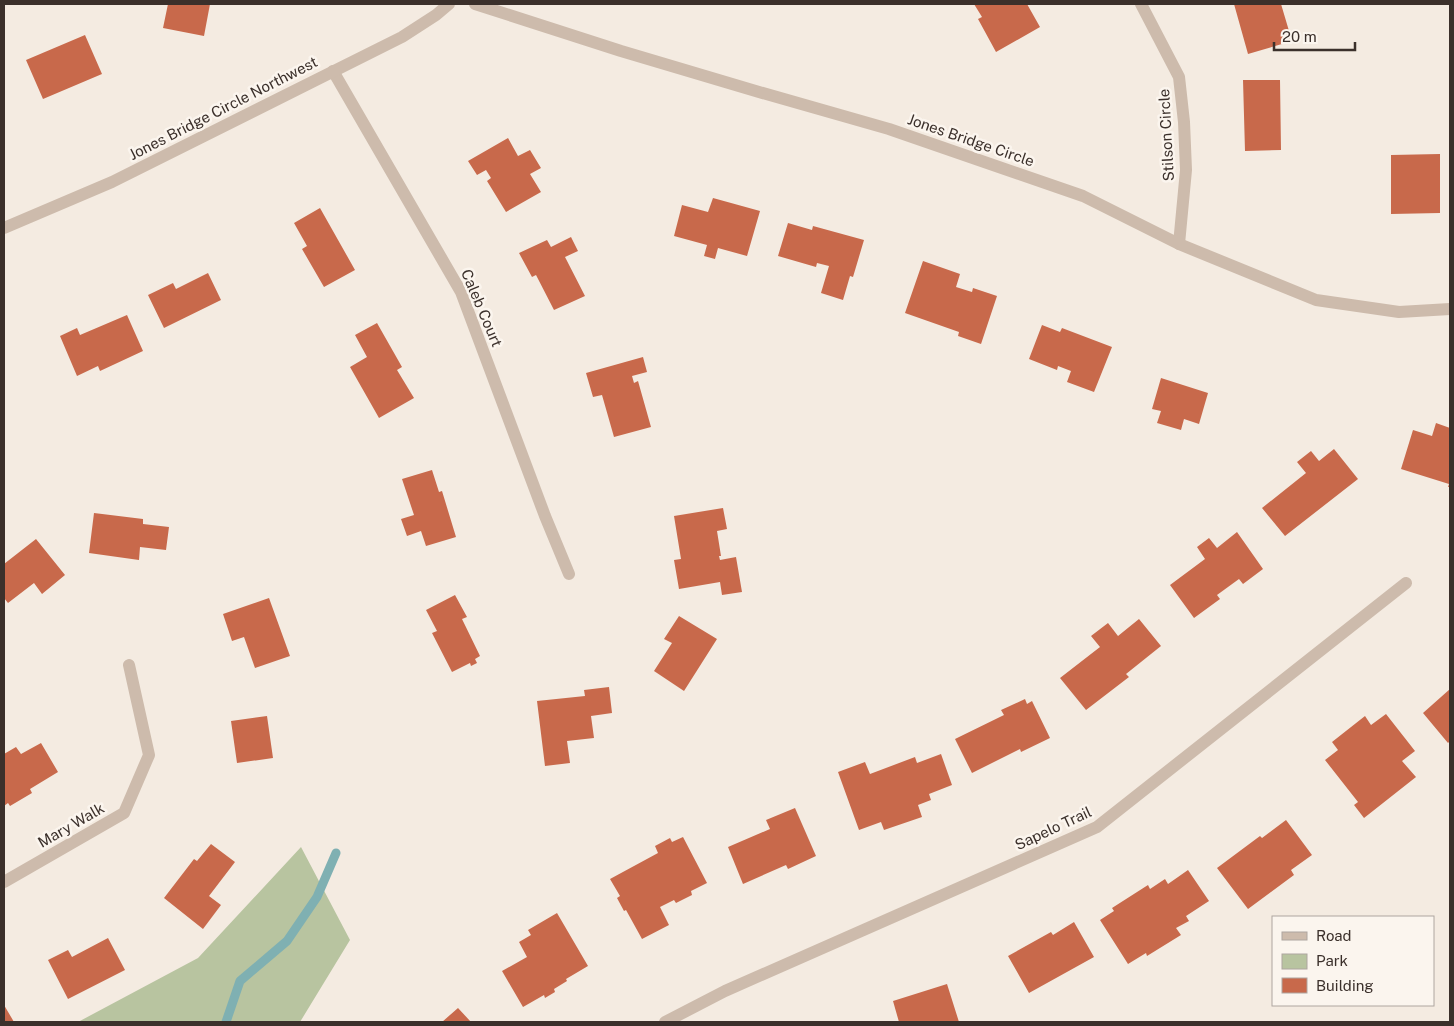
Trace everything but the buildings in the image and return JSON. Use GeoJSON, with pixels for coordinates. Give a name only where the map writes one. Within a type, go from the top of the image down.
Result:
{"type":"FeatureCollection","features":[{"type":"Feature","properties":{"kind":"street","name":"Jones Bridge Circle Northwest"},"geometry":{"type":"LineString","coordinates":[[4,228],[112,182],[402,37],[436,15],[449,4]]}},
{"type":"Feature","properties":{"kind":"street","name":"Jones Bridge Circle"},"geometry":{"type":"LineString","coordinates":[[475,4],[612,48],[889,129],[1083,196],[1179,244],[1316,300],[1399,312],[1450,309]]}},
{"type":"Feature","properties":{"kind":"street","name":"Stilson Circle"},"geometry":{"type":"LineString","coordinates":[[1141,4],[1179,77],[1184,122],[1186,170],[1179,244]]}},
{"type":"Feature","properties":{"kind":"street","name":"Caleb Court"},"geometry":{"type":"LineString","coordinates":[[334,70],[461,292],[569,574]]}},
{"type":"Feature","properties":{"kind":"street","name":"Sapelo Trail"},"geometry":{"type":"LineString","coordinates":[[666,1022],[725,991],[1097,827],[1406,584]]}},
{"type":"Feature","properties":{"kind":"street","name":"Mary Walk"},"geometry":{"type":"LineString","coordinates":[[4,882],[124,813],[149,755],[129,665]]}},
{"type":"Feature","properties":{"kind":"green space"},"geometry":{"type":"Polygon","coordinates":[[[301,847],[350,940],[300,1022],[78,1022],[198,958],[301,847]]]}},
{"type":"Feature","properties":{"kind":"waterway"},"geometry":{"type":"LineString","coordinates":[[226,1022],[240,981],[287,941],[317,897],[336,853]]}}]}
